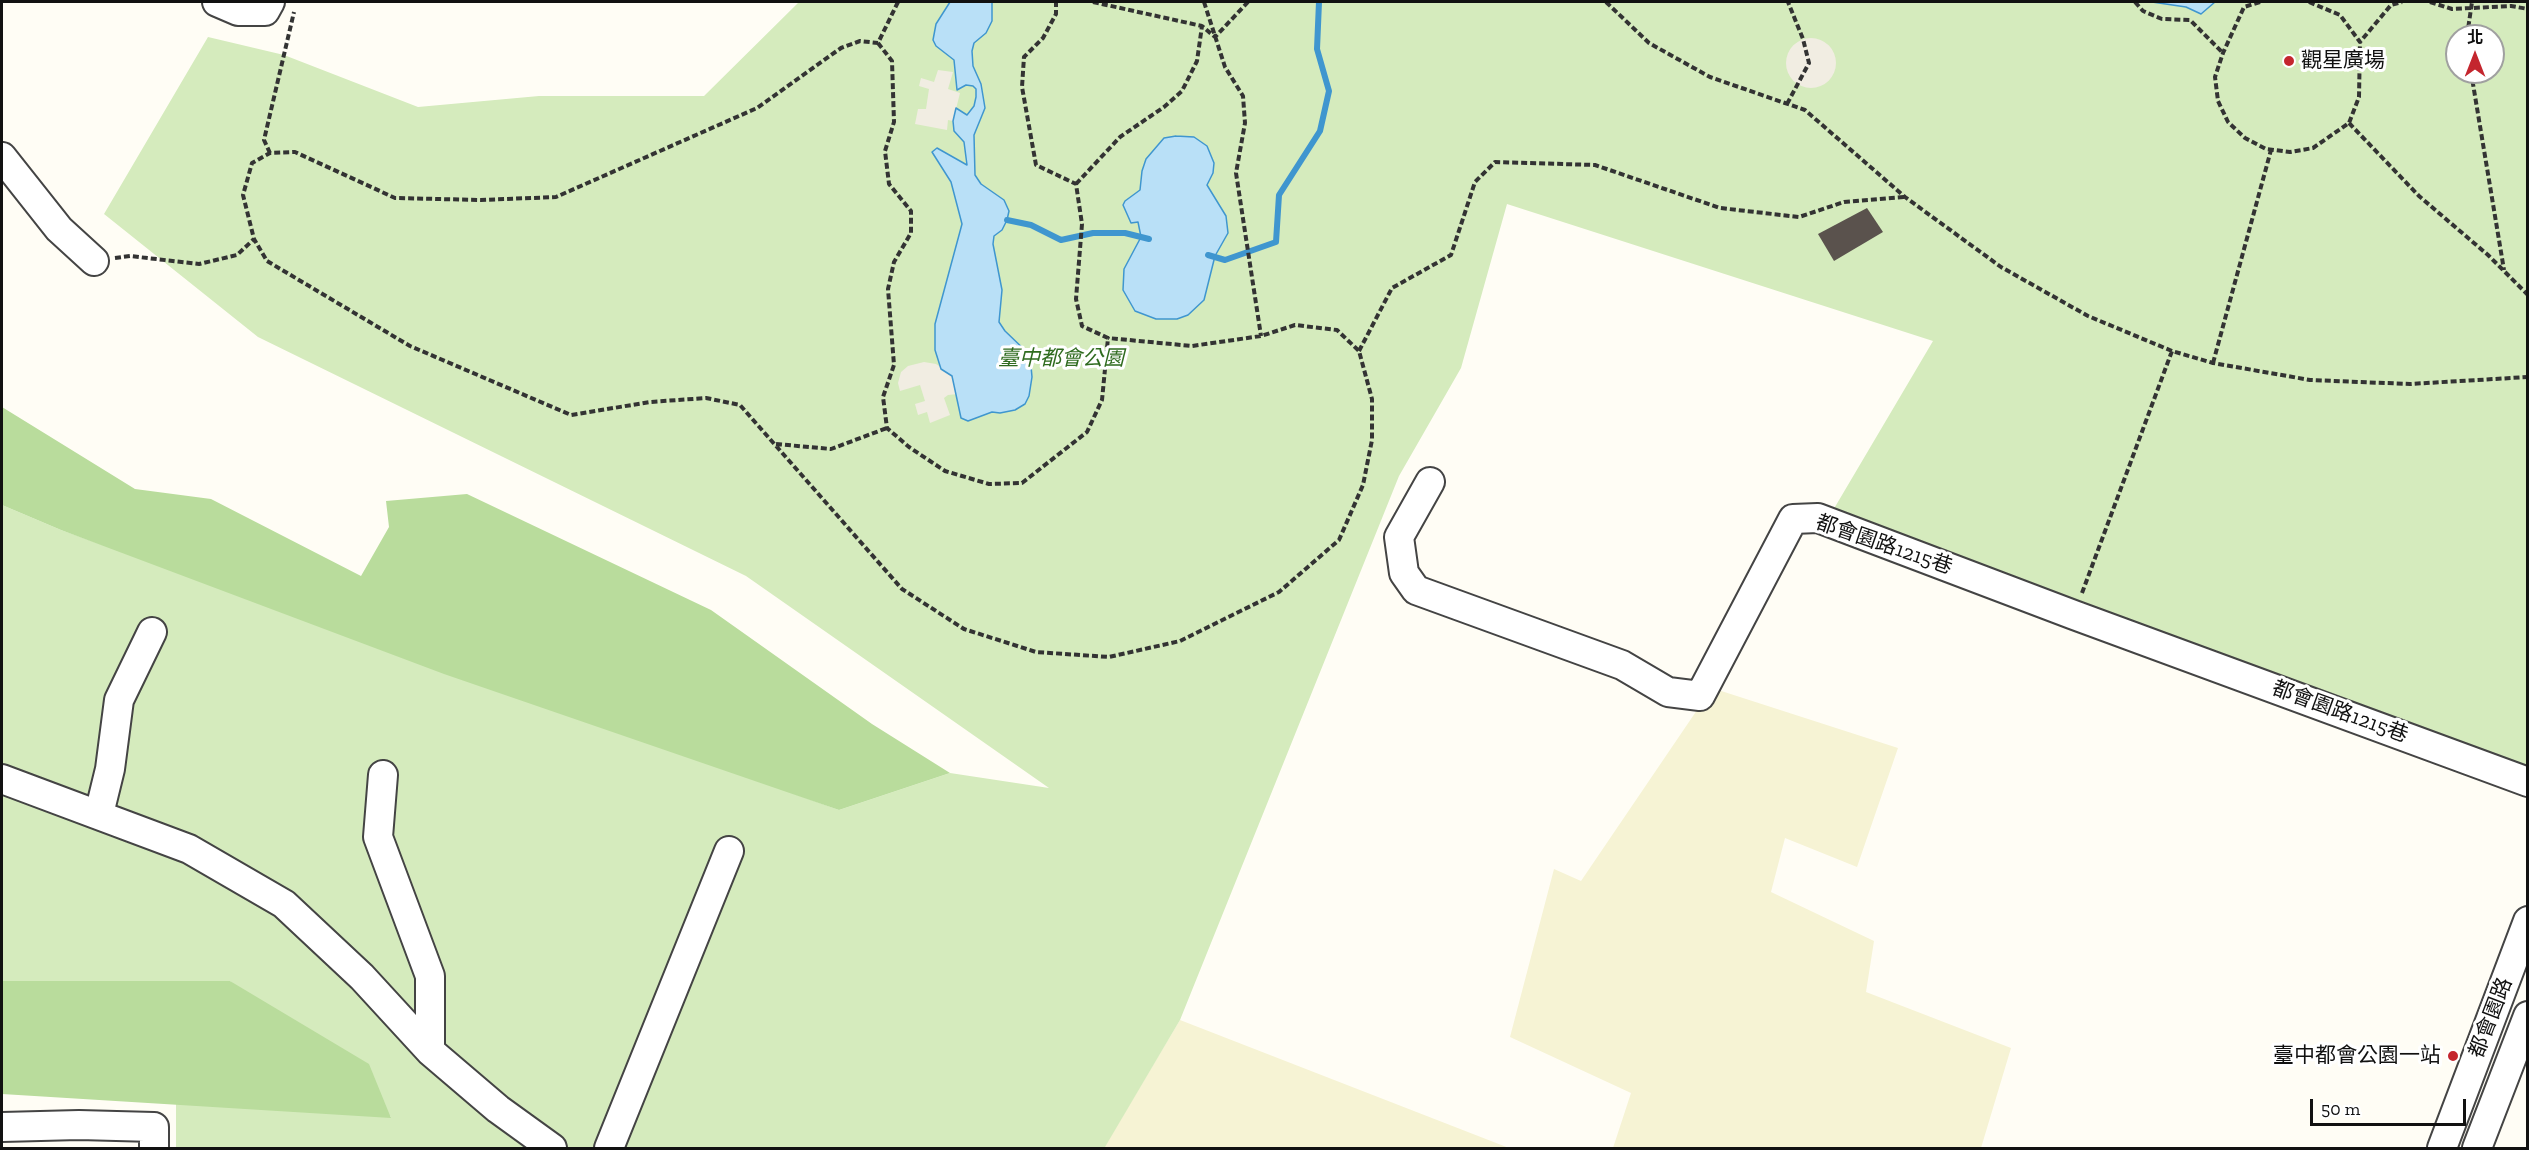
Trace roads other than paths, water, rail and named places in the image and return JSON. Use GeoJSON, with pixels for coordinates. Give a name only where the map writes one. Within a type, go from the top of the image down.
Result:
{"type":"FeatureCollection","features":[{"type":"Feature","properties":{"kind":"street"},"geometry":{"type":"LineString","coordinates":[[217,2],[238,11],[266,11],[279,4]]}},
{"type":"Feature","properties":{"kind":"street"},"geometry":{"type":"LineString","coordinates":[[2,157],[59,229],[94,261]]}},
{"type":"Feature","properties":{"kind":"street","name":"都會園路1215巷"},"geometry":{"type":"LineString","coordinates":[[1430,482],[1399,537],[1400,561],[1404,573],[1416,590],[1622,665],[1668,692],[1700,696],[1792,519],[1818,518],[2528,782]]}},
{"type":"Feature","properties":{"kind":"street"},"geometry":{"type":"LineString","coordinates":[[99,814],[110,769],[120,700],[152,632]]}},
{"type":"Feature","properties":{"kind":"street"},"geometry":{"type":"LineString","coordinates":[[383,775],[378,837],[430,976],[430,1051]]}},
{"type":"Feature","properties":{"kind":"street"},"geometry":{"type":"LineString","coordinates":[[2,779],[189,849],[284,904],[362,977],[430,1051],[498,1109],[552,1149]]}},
{"type":"Feature","properties":{"kind":"street"},"geometry":{"type":"LineString","coordinates":[[609,1149],[729,851]]}},
{"type":"Feature","properties":{"kind":"street","name":"都會園路"},"geometry":{"type":"LineString","coordinates":[[2442,1149],[2528,921]]}},
{"type":"Feature","properties":{"kind":"street","name":"都會園路"},"geometry":{"type":"LineString","coordinates":[[2477,1149],[2528,1016]]}},
{"type":"Feature","properties":{"kind":"street"},"geometry":{"type":"LineString","coordinates":[[2,1127],[79,1125],[154,1127],[154,1149]]}},
{"type":"Feature","properties":{"kind":"water"},"geometry":{"type":"Polygon","coordinates":[[[950,2],[992,2],[992,21],[986,33],[974,43],[972,51],[973,66],[981,84],[985,108],[974,135],[975,175],[981,184],[1004,200],[1009,211],[1002,230],[994,236],[993,244],[1002,290],[999,322],[1030,355],[1032,377],[1029,396],[1025,404],[1015,410],[992,412],[968,421],[961,418],[952,376],[941,369],[935,350],[935,324],[962,224],[951,182],[932,152],[937,148],[967,165],[964,142],[954,131],[953,121],[956,108],[967,115],[974,106],[976,97],[976,89],[973,86],[966,85],[957,90],[954,60],[936,46],[933,40],[936,24],[950,2]]]}},
{"type":"Feature","properties":{"kind":"water"},"geometry":{"type":"Polygon","coordinates":[[[2152,2],[2215,2],[2201,14],[2186,7],[2152,2]]]}},
{"type":"Feature","properties":{"kind":"water"},"geometry":{"type":"Polygon","coordinates":[[[1194,137],[1207,146],[1214,163],[1213,173],[1207,185],[1226,216],[1228,233],[1215,256],[1204,300],[1188,315],[1177,319],[1156,319],[1135,311],[1123,290],[1124,269],[1141,237],[1138,222],[1131,223],[1123,205],[1140,190],[1146,159],[1164,138],[1194,137]]]}},
{"type":"Feature","properties":{"kind":"waterway"},"geometry":{"type":"LineString","coordinates":[[1208,255],[1225,260],[1276,242],[1279,195],[1320,131],[1329,91],[1317,49],[1319,2]]}},
{"type":"Feature","properties":{"kind":"waterway"},"geometry":{"type":"LineString","coordinates":[[1007,220],[1031,225],[1061,240],[1093,233],[1125,233],[1149,239]]}},
{"type":"Feature","properties":{"kind":"place","name":"觀星廣場"},"geometry":{"type":"Point","coordinates":[2289,61]}},
{"type":"Feature","properties":{"kind":"place","name":"臺中都會公園一站"},"geometry":{"type":"Point","coordinates":[2453,1056]}},
{"type":"Feature","properties":{"kind":"park label","name":"臺中都會公園"},"geometry":{"type":"Point","coordinates":[1061,359]}}]}
